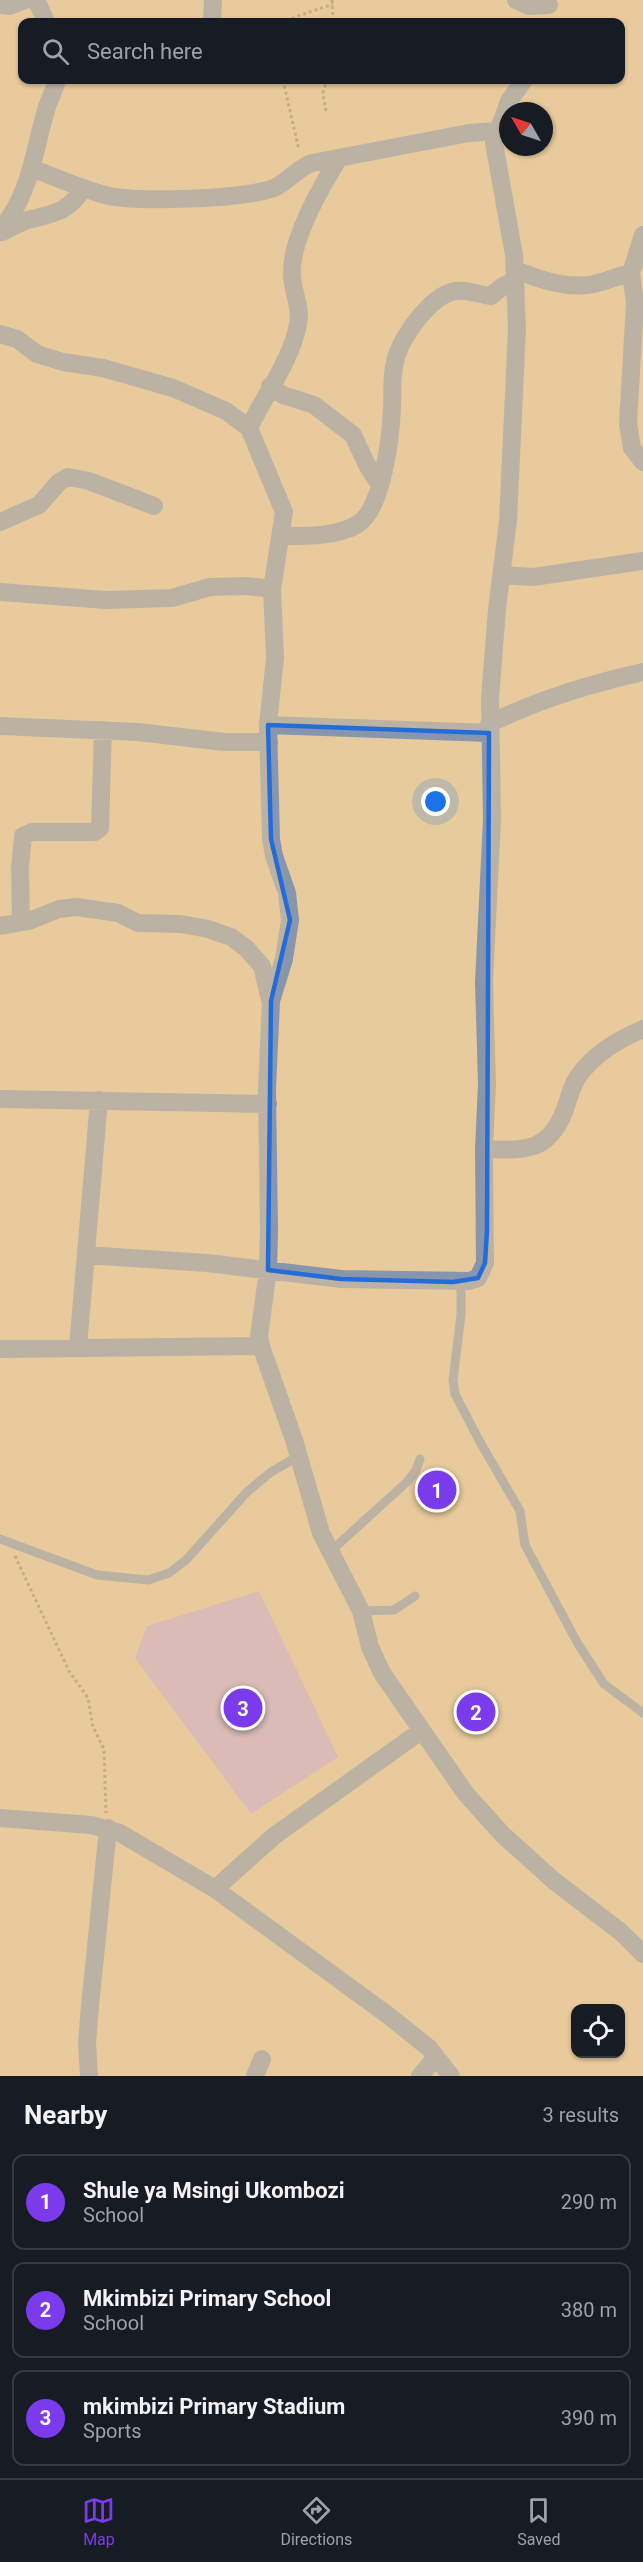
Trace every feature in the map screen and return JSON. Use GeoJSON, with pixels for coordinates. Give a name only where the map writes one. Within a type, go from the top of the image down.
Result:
{"type":"FeatureCollection","features":[{"type":"Feature","properties":{"kind":"street"},"geometry":{"type":"LineString","coordinates":[[0,5],[9,6],[25,0]]}},
{"type":"Feature","properties":{"kind":"street"},"geometry":{"type":"LineString","coordinates":[[34,0],[44,18]]}},
{"type":"Feature","properties":{"kind":"street"},"geometry":{"type":"LineString","coordinates":[[212,18],[213,0]]}},
{"type":"Feature","properties":{"kind":"street"},"geometry":{"type":"LineString","coordinates":[[516,0],[529,6],[548,9]]}},
{"type":"Feature","properties":{"kind":"street"},"geometry":{"type":"LineString","coordinates":[[0,231],[14,213],[32,168],[46,111],[56,84]]}},
{"type":"Feature","properties":{"kind":"street"},"geometry":{"type":"LineString","coordinates":[[87,1255],[268,1270],[341,1279],[461,1281],[478,1278],[485,1263],[484,1149],[488,1084],[484,982],[492,819],[489,728],[508,521],[517,328],[515,275],[508,217],[494,149],[497,131],[509,101],[521,84]]}},
{"type":"Feature","properties":{"kind":"street"},"geometry":{"type":"LineString","coordinates":[[32,168],[84,188],[123,198],[213,196],[275,187],[303,166],[469,133],[497,131]]}},
{"type":"Feature","properties":{"kind":"street"},"geometry":{"type":"LineString","coordinates":[[249,428],[286,360],[299,318],[291,268],[314,201],[339,158]]}},
{"type":"Feature","properties":{"kind":"street"},"geometry":{"type":"LineString","coordinates":[[0,231],[26,221],[53,215],[65,209],[72,204],[84,188]]}},
{"type":"Feature","properties":{"kind":"street"},"geometry":{"type":"LineString","coordinates":[[643,235],[631,273],[635,303],[628,423],[632,448],[643,462]]}},
{"type":"Feature","properties":{"kind":"street"},"geometry":{"type":"LineString","coordinates":[[515,275],[566,285],[590,285],[631,273]]}},
{"type":"Feature","properties":{"kind":"street"},"geometry":{"type":"LineString","coordinates":[[282,536],[309,536],[346,529],[358,524],[365,517],[380,485],[392,409],[394,364],[410,328],[427,307],[443,296],[453,291],[463,291],[491,296],[515,275]]}},
{"type":"Feature","properties":{"kind":"street"},"geometry":{"type":"LineString","coordinates":[[0,334],[17,339],[37,354],[63,362],[87,364],[173,388],[226,411],[249,428],[284,512],[272,589],[275,658],[268,733],[271,839],[274,856],[287,893],[290,920],[284,959],[271,1002],[268,1104],[270,1194],[268,1270],[260,1321],[261,1346],[299,1456],[321,1533],[332,1550],[361,1611],[370,1647],[382,1673],[466,1794],[503,1835],[553,1880],[622,1933],[643,1954]]}},
{"type":"Feature","properties":{"kind":"street"},"geometry":{"type":"LineString","coordinates":[[270,386],[283,395],[314,405],[353,435],[367,465],[380,485]]}},
{"type":"Feature","properties":{"kind":"street"},"geometry":{"type":"LineString","coordinates":[[0,522],[39,506],[59,482],[68,477],[154,506]]}},
{"type":"Feature","properties":{"kind":"street"},"geometry":{"type":"LineString","coordinates":[[502,575],[519,578],[544,576],[643,561]]}},
{"type":"Feature","properties":{"kind":"street"},"geometry":{"type":"LineString","coordinates":[[0,592],[106,600],[172,598],[210,587],[247,586],[272,589]]}},
{"type":"Feature","properties":{"kind":"street"},"geometry":{"type":"LineString","coordinates":[[0,726],[103,730],[224,742],[268,733],[489,728],[519,709],[564,692],[643,672]]}},
{"type":"Feature","properties":{"kind":"street"},"geometry":{"type":"LineString","coordinates":[[21,922],[20,868],[23,837],[32,832],[95,832],[100,828],[103,730]]}},
{"type":"Feature","properties":{"kind":"street"},"geometry":{"type":"LineString","coordinates":[[0,926],[21,922],[59,909],[86,907],[118,914],[138,923],[181,924],[208,928],[231,937],[246,948],[261,966],[271,1002]]}},
{"type":"Feature","properties":{"kind":"street"},"geometry":{"type":"LineString","coordinates":[[484,1149],[524,1150],[549,1136],[561,1120],[578,1077],[606,1048],[643,1029]]}},
{"type":"Feature","properties":{"kind":"street"},"geometry":{"type":"LineString","coordinates":[[0,1099],[99,1100],[207,1105],[268,1104]]}},
{"type":"Feature","properties":{"kind":"street"},"geometry":{"type":"LineString","coordinates":[[78,1347],[99,1100]]}},
{"type":"Feature","properties":{"kind":"street"},"geometry":{"type":"LineString","coordinates":[[0,1349],[261,1346]]}},
{"type":"Feature","properties":{"kind":"street"},"geometry":{"type":"LineString","coordinates":[[215,1889],[273,1836],[421,1731]]}},
{"type":"Feature","properties":{"kind":"street"},"geometry":{"type":"LineString","coordinates":[[0,1818],[58,1821],[106,1828],[215,1889],[390,2016],[436,2057],[452,2076]]}},
{"type":"Feature","properties":{"kind":"street"},"geometry":{"type":"LineString","coordinates":[[89,2076],[87,2043],[106,1828]]}},
{"type":"Feature","properties":{"kind":"street"},"geometry":{"type":"LineString","coordinates":[[420,2076],[436,2057]]}},
{"type":"Feature","properties":{"kind":"lane"},"geometry":{"type":"LineString","coordinates":[[461,1281],[461,1315],[453,1380],[455,1394],[520,1511],[525,1545],[578,1644],[604,1684],[643,1713]]}},
{"type":"Feature","properties":{"kind":"lane"},"geometry":{"type":"LineString","coordinates":[[0,1539],[97,1575],[131,1580],[169,1573],[186,1560],[247,1492],[262,1479],[299,1456]]}},
{"type":"Feature","properties":{"kind":"lane"},"geometry":{"type":"LineString","coordinates":[[332,1550],[408,1481],[420,1459]]}},
{"type":"Feature","properties":{"kind":"lane"},"geometry":{"type":"LineString","coordinates":[[361,1611],[394,1610],[415,1596]]}},
{"type":"Feature","properties":{"kind":"path"},"geometry":{"type":"LineString","coordinates":[[293,18],[332,2],[333,18]]}},
{"type":"Feature","properties":{"kind":"path"},"geometry":{"type":"LineString","coordinates":[[284,84],[303,166]]}},
{"type":"Feature","properties":{"kind":"path"},"geometry":{"type":"LineString","coordinates":[[326,84],[323,93],[326,111]]}},
{"type":"Feature","properties":{"kind":"path"},"geometry":{"type":"LineString","coordinates":[[11,1543],[21,1572],[36,1596],[69,1671],[88,1698],[93,1728],[104,1749],[106,1828]]}},
{"type":"Feature","properties":{"kind":"highlighted area"},"geometry":{"type":"Polygon","coordinates":[[[268,725],[489,733],[487,1231],[485,1263],[478,1278],[453,1282],[341,1279],[268,1270],[271,1001],[290,920],[271,839],[268,725]]]}},
{"type":"Feature","properties":{"kind":"shaded area"},"geometry":{"type":"Polygon","coordinates":[[[259,1591],[338,1757],[251,1814],[135,1658],[147,1626],[259,1591]]]}},
{"type":"Feature","properties":{"kind":"place","name":"Shule ya Msingi Ukombozi"},"geometry":{"type":"Point","coordinates":[437,1490]}},
{"type":"Feature","properties":{"kind":"place","name":"mkimbizi Primary Stadium"},"geometry":{"type":"Point","coordinates":[243,1708]}},
{"type":"Feature","properties":{"kind":"place","name":"Mkimbizi Primary School"},"geometry":{"type":"Point","coordinates":[476,1712]}}]}
